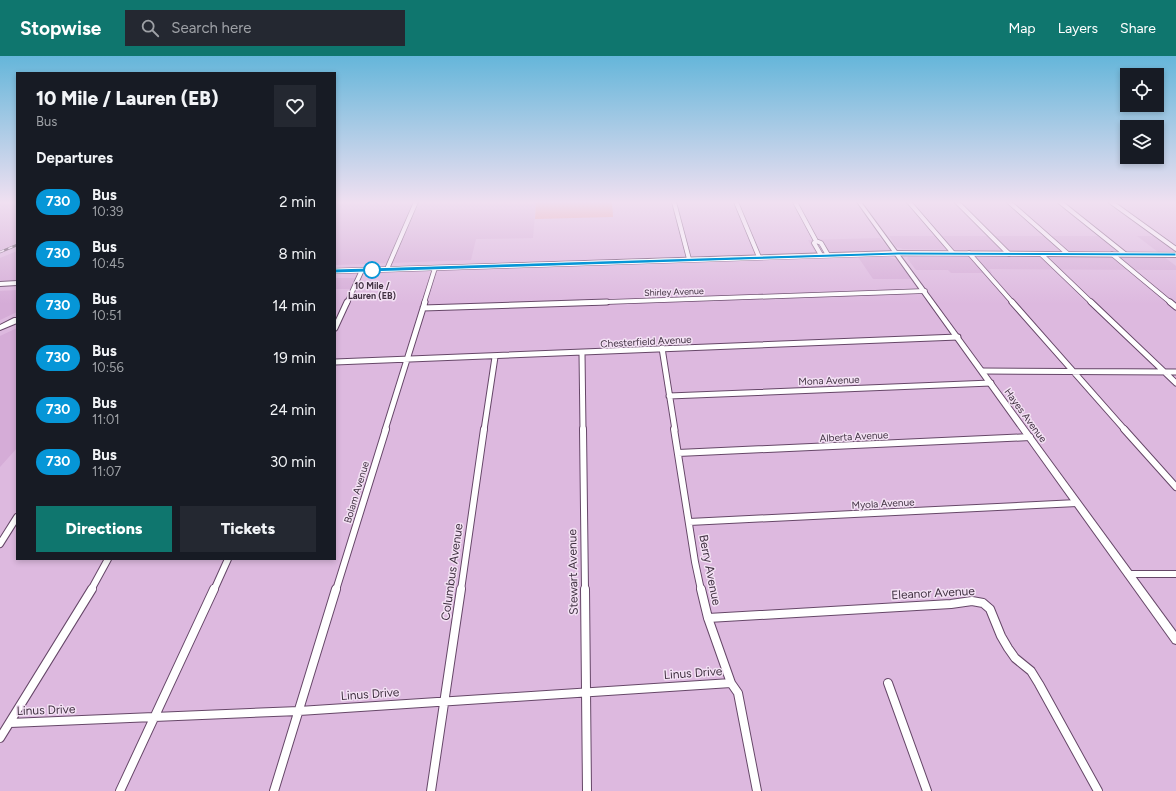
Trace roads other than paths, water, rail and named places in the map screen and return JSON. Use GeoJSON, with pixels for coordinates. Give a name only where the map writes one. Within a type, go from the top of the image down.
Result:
{"type":"FeatureCollection","features":[{"type":"Feature","properties":{"kind":"main road"},"geometry":{"type":"LineString","coordinates":[[336,271],[898,253],[1176,254]]}},
{"type":"Feature","properties":{"kind":"main road"},"geometry":{"type":"LineString","coordinates":[[0,284],[16,283]]}},
{"type":"Feature","properties":{"kind":"main road"},"geometry":{"type":"LineString","coordinates":[[0,328],[16,320]]}},
{"type":"Feature","properties":{"kind":"street"},"geometry":{"type":"LineString","coordinates":[[387,269],[401,236]]}},
{"type":"Feature","properties":{"kind":"street"},"geometry":{"type":"LineString","coordinates":[[683,236],[689,259]]}},
{"type":"Feature","properties":{"kind":"street"},"geometry":{"type":"LineString","coordinates":[[750,236],[759,257]]}},
{"type":"Feature","properties":{"kind":"street"},"geometry":{"type":"LineString","coordinates":[[813,236],[816,241],[814,243],[821,255]]}},
{"type":"Feature","properties":{"kind":"street","name":"Hayes Avenue"},"geometry":{"type":"LineString","coordinates":[[886,236],[1176,640]]}},
{"type":"Feature","properties":{"kind":"street"},"geometry":{"type":"LineString","coordinates":[[939,236],[953,253]]}},
{"type":"Feature","properties":{"kind":"street"},"geometry":{"type":"LineString","coordinates":[[991,236],[1009,254]]}},
{"type":"Feature","properties":{"kind":"street"},"geometry":{"type":"LineString","coordinates":[[1048,236],[1068,254]]}},
{"type":"Feature","properties":{"kind":"street"},"geometry":{"type":"LineString","coordinates":[[1104,236],[1126,254]]}},
{"type":"Feature","properties":{"kind":"street"},"geometry":{"type":"LineString","coordinates":[[1159,236],[1176,248]]}},
{"type":"Feature","properties":{"kind":"street"},"geometry":{"type":"LineString","coordinates":[[816,241],[821,243],[828,255]]}},
{"type":"Feature","properties":{"kind":"street"},"geometry":{"type":"LineString","coordinates":[[969,254],[1176,487]]}},
{"type":"Feature","properties":{"kind":"street"},"geometry":{"type":"LineString","coordinates":[[1041,254],[1176,383]]}},
{"type":"Feature","properties":{"kind":"street"},"geometry":{"type":"LineString","coordinates":[[1112,254],[1176,307]]}},
{"type":"Feature","properties":{"kind":"street","name":"Bolam Avenue"},"geometry":{"type":"LineString","coordinates":[[274,791],[435,268]]}},
{"type":"Feature","properties":{"kind":"street"},"geometry":{"type":"LineString","coordinates":[[336,326],[362,270]]}},
{"type":"Feature","properties":{"kind":"street","name":"Shirley Avenue"},"geometry":{"type":"LineString","coordinates":[[423,308],[925,292]]}},
{"type":"Feature","properties":{"kind":"street","name":"Chesterfield Avenue"},"geometry":{"type":"LineString","coordinates":[[336,362],[495,357],[662,348],[958,337]]}},
{"type":"Feature","properties":{"kind":"street","name":"Berry Avenue"},"geometry":{"type":"LineString","coordinates":[[662,348],[695,562],[708,618],[731,683],[738,693],[757,791]]}},
{"type":"Feature","properties":{"kind":"street","name":"Stewart Avenue"},"geometry":{"type":"LineString","coordinates":[[582,353],[587,791]]}},
{"type":"Feature","properties":{"kind":"street","name":"Columbus Avenue"},"geometry":{"type":"LineString","coordinates":[[431,791],[495,357]]}},
{"type":"Feature","properties":{"kind":"street"},"geometry":{"type":"LineString","coordinates":[[982,371],[1176,372]]}},
{"type":"Feature","properties":{"kind":"street","name":"Mona Avenue"},"geometry":{"type":"LineString","coordinates":[[669,396],[991,382]]}},
{"type":"Feature","properties":{"kind":"street","name":"Alberta Avenue"},"geometry":{"type":"LineString","coordinates":[[678,453],[1030,437]]}},
{"type":"Feature","properties":{"kind":"street","name":"Myola Avenue"},"geometry":{"type":"LineString","coordinates":[[689,522],[1077,503]]}},
{"type":"Feature","properties":{"kind":"street"},"geometry":{"type":"LineString","coordinates":[[0,544],[16,519]]}},
{"type":"Feature","properties":{"kind":"street"},"geometry":{"type":"LineString","coordinates":[[0,738],[93,587],[107,560]]}},
{"type":"Feature","properties":{"kind":"street"},"geometry":{"type":"LineString","coordinates":[[120,791],[228,560]]}},
{"type":"Feature","properties":{"kind":"street"},"geometry":{"type":"LineString","coordinates":[[1128,574],[1176,574]]}},
{"type":"Feature","properties":{"kind":"street","name":"Eleanor Avenue"},"geometry":{"type":"LineString","coordinates":[[708,618],[951,604],[972,601],[983,602],[990,609],[1001,636],[1015,658],[1031,671],[1039,684],[1098,791]]}},
{"type":"Feature","properties":{"kind":"street","name":"Linus Drive"},"geometry":{"type":"LineString","coordinates":[[10,723],[299,711],[731,683]]}},
{"type":"Feature","properties":{"kind":"street"},"geometry":{"type":"LineString","coordinates":[[888,683],[927,791]]}},
{"type":"Feature","properties":{"kind":"railway"},"geometry":{"type":"LineString","coordinates":[[0,252],[16,245]]}},
{"type":"Feature","properties":{"kind":"place","name":"10 Mile / Lauren (EB)"},"geometry":{"type":"Point","coordinates":[372,270]}}]}
